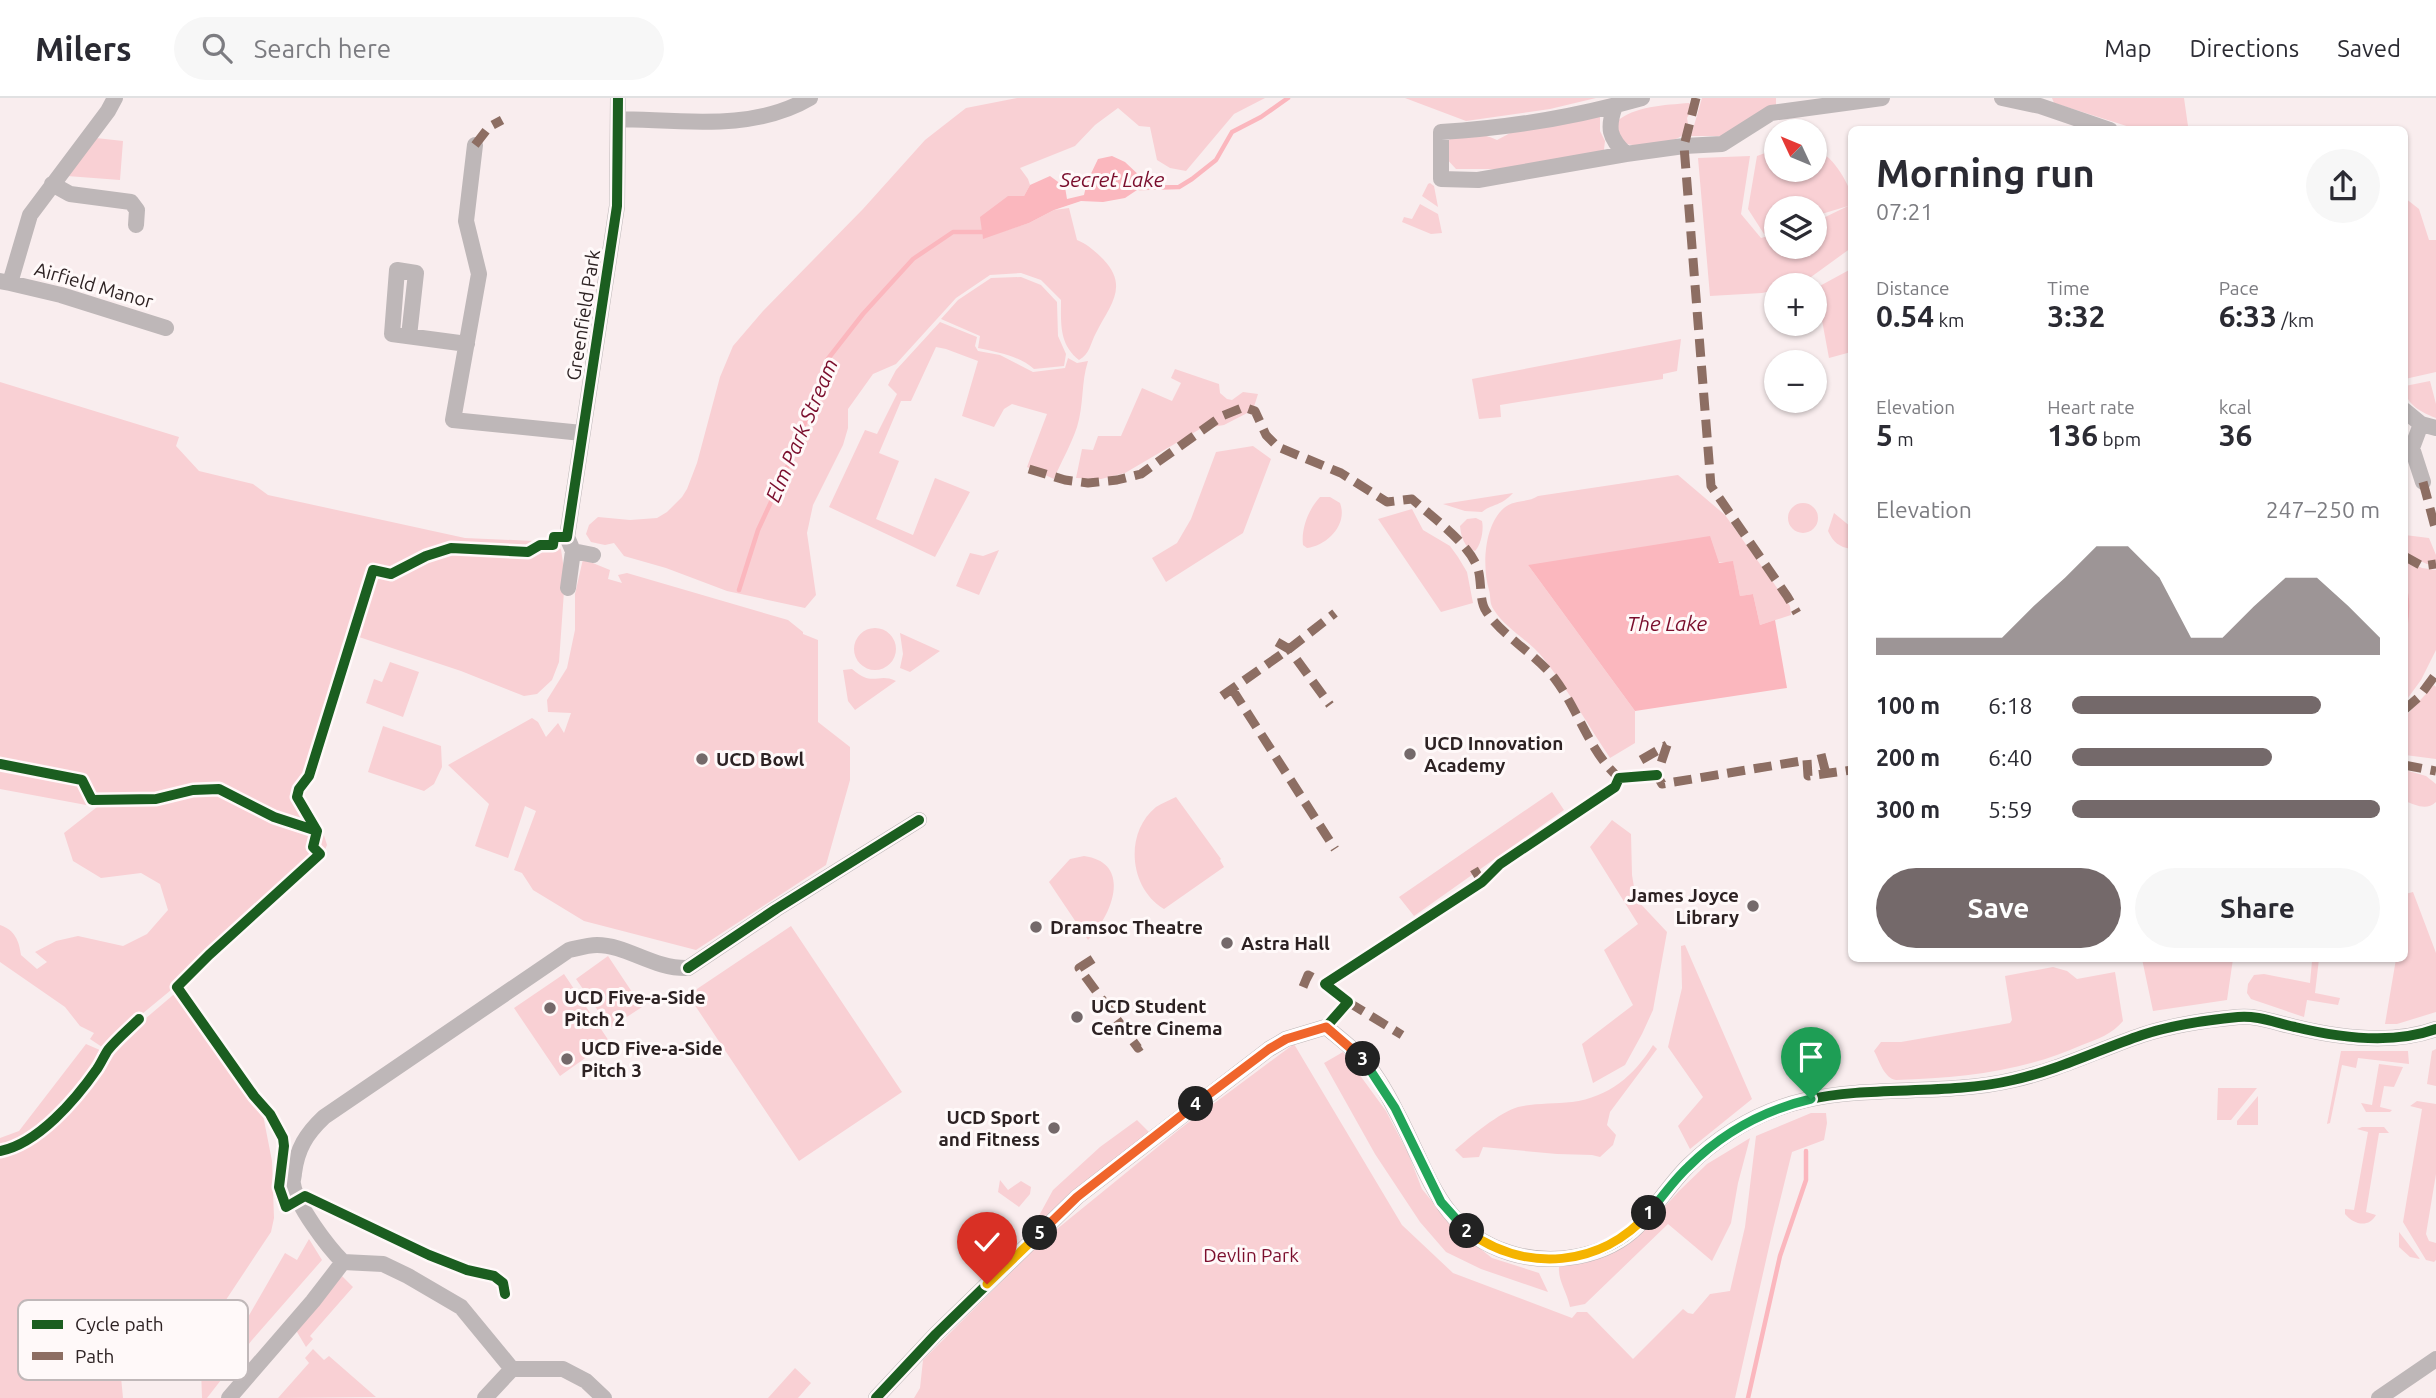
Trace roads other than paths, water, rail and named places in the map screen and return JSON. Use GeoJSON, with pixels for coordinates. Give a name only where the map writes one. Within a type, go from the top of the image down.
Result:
{"type":"FeatureCollection","features":[{"type":"Feature","properties":{"kind":"street"},"geometry":{"type":"LineString","coordinates":[[5,282],[30,215],[116,98]]}},
{"type":"Feature","properties":{"kind":"street","name":"Greenfield Park"},"geometry":{"type":"LineString","coordinates":[[568,588],[573,551],[567,537],[617,206],[618,98]]}},
{"type":"Feature","properties":{"kind":"street"},"geometry":{"type":"LineString","coordinates":[[618,119],[743,120],[788,110],[810,98]]}},
{"type":"Feature","properties":{"kind":"street"},"geometry":{"type":"LineString","coordinates":[[1642,98],[1615,106],[1494,129],[1441,132],[1441,179],[1478,180],[1626,154],[1723,144],[1771,113],[1850,100],[1881,98]]}},
{"type":"Feature","properties":{"kind":"street"},"geometry":{"type":"LineString","coordinates":[[2002,98],[2040,106],[2098,126]]}},
{"type":"Feature","properties":{"kind":"street"},"geometry":{"type":"LineString","coordinates":[[1615,106],[1609,122],[1614,142],[1626,154]]}},
{"type":"Feature","properties":{"kind":"street"},"geometry":{"type":"LineString","coordinates":[[475,145],[466,221],[479,274],[453,421],[582,433]]}},
{"type":"Feature","properties":{"kind":"street"},"geometry":{"type":"LineString","coordinates":[[52,184],[70,194],[131,202],[137,210],[136,225]]}},
{"type":"Feature","properties":{"kind":"street","name":"Airfield Manor"},"geometry":{"type":"LineString","coordinates":[[5,282],[61,295],[166,328]]}},
{"type":"Feature","properties":{"kind":"street"},"geometry":{"type":"LineString","coordinates":[[409,336],[467,344]]}},
{"type":"Feature","properties":{"kind":"street"},"geometry":{"type":"LineString","coordinates":[[2408,413],[2428,426],[2412,448],[2423,482]]}},
{"type":"Feature","properties":{"kind":"street"},"geometry":{"type":"LineString","coordinates":[[573,551],[593,555]]}},
{"type":"Feature","properties":{"kind":"street"},"geometry":{"type":"LineString","coordinates":[[604,1398],[586,1381],[563,1369],[512,1369],[461,1307],[408,1276],[383,1264],[343,1262],[330,1249],[307,1216],[293,1184],[297,1153],[310,1130],[324,1117],[569,950],[596,945],[616,948],[672,968],[688,968],[776,909],[919,820]]}},
{"type":"Feature","properties":{"kind":"street"},"geometry":{"type":"LineString","coordinates":[[876,1398],[945,1326],[1077,1197],[1269,1049],[1286,1039],[1326,1027],[1363,1059],[1395,1108],[1431,1185],[1453,1218],[1480,1240],[1509,1253],[1551,1259],[1579,1256],[1614,1243],[1635,1229],[1674,1181],[1702,1154],[1745,1124],[1786,1105],[1827,1096],[1955,1089],[2001,1083],[2079,1061],[2155,1031],[2241,1016],[2317,1032],[2388,1039],[2423,1034],[2436,1029]]}},
{"type":"Feature","properties":{"kind":"street"},"geometry":{"type":"LineString","coordinates":[[248,1376],[343,1262]]}},
{"type":"Feature","properties":{"kind":"street"},"geometry":{"type":"LineString","coordinates":[[2379,1398],[2436,1359]]}},
{"type":"Feature","properties":{"kind":"street"},"geometry":{"type":"LineString","coordinates":[[485,1398],[512,1369]]}},
{"type":"Feature","properties":{"kind":"street"},"geometry":{"type":"LineString","coordinates":[[229,1398],[245,1380]]}},
{"type":"Feature","properties":{"kind":"water","name":"Secret Lake"},"geometry":{"type":"Polygon","coordinates":[[[1112,156],[1125,162],[1142,178],[1140,188],[1125,198],[1103,202],[1081,201],[983,239],[980,217],[1008,196],[1024,196],[1030,185],[1050,176],[1065,187],[1067,199],[1084,195],[1098,159],[1112,156]]]}},
{"type":"Feature","properties":{"kind":"water","name":"The Lake"},"geometry":{"type":"Polygon","coordinates":[[[1710,536],[1719,563],[1733,561],[1740,596],[1753,594],[1760,625],[1775,620],[1787,688],[1635,711],[1528,565],[1710,536]]]}},
{"type":"Feature","properties":{"kind":"waterway","name":"Elm Park Stream"},"geometry":{"type":"LineString","coordinates":[[1135,187],[1179,187],[1216,160],[1232,132],[1261,117],[1288,98]]}},
{"type":"Feature","properties":{"kind":"waterway","name":"Elm Park Stream"},"geometry":{"type":"LineString","coordinates":[[739,590],[758,530],[796,448],[827,360],[863,314],[913,259],[953,232],[989,230]]}},
{"type":"Feature","properties":{"kind":"waterway"},"geometry":{"type":"LineString","coordinates":[[1748,1398],[1780,1256],[1806,1180],[1806,1151]]}},
{"type":"Feature","properties":{"kind":"place","name":"UCD Innovation Academy"},"geometry":{"type":"Point","coordinates":[1410,754]}},
{"type":"Feature","properties":{"kind":"place","name":"UCD Bowl"},"geometry":{"type":"Point","coordinates":[702,759]}},
{"type":"Feature","properties":{"kind":"place","name":"James Joyce Library"},"geometry":{"type":"Point","coordinates":[1753,906]}},
{"type":"Feature","properties":{"kind":"place","name":"Dramsoc Theatre"},"geometry":{"type":"Point","coordinates":[1036,927]}},
{"type":"Feature","properties":{"kind":"place","name":"Astra Hall"},"geometry":{"type":"Point","coordinates":[1227,943]}},
{"type":"Feature","properties":{"kind":"place","name":"UCD Five-a-Side Pitch 2"},"geometry":{"type":"Point","coordinates":[550,1008]}},
{"type":"Feature","properties":{"kind":"place","name":"UCD Student Centre Cinema"},"geometry":{"type":"Point","coordinates":[1077,1017]}},
{"type":"Feature","properties":{"kind":"place","name":"UCD Five-a-Side Pitch 3"},"geometry":{"type":"Point","coordinates":[567,1059]}},
{"type":"Feature","properties":{"kind":"place","name":"UCD Sport and Fitness"},"geometry":{"type":"Point","coordinates":[1054,1128]}},
{"type":"Feature","properties":{"kind":"park label","name":"Devlin Park"},"geometry":{"type":"Point","coordinates":[1251,1255]}}]}
